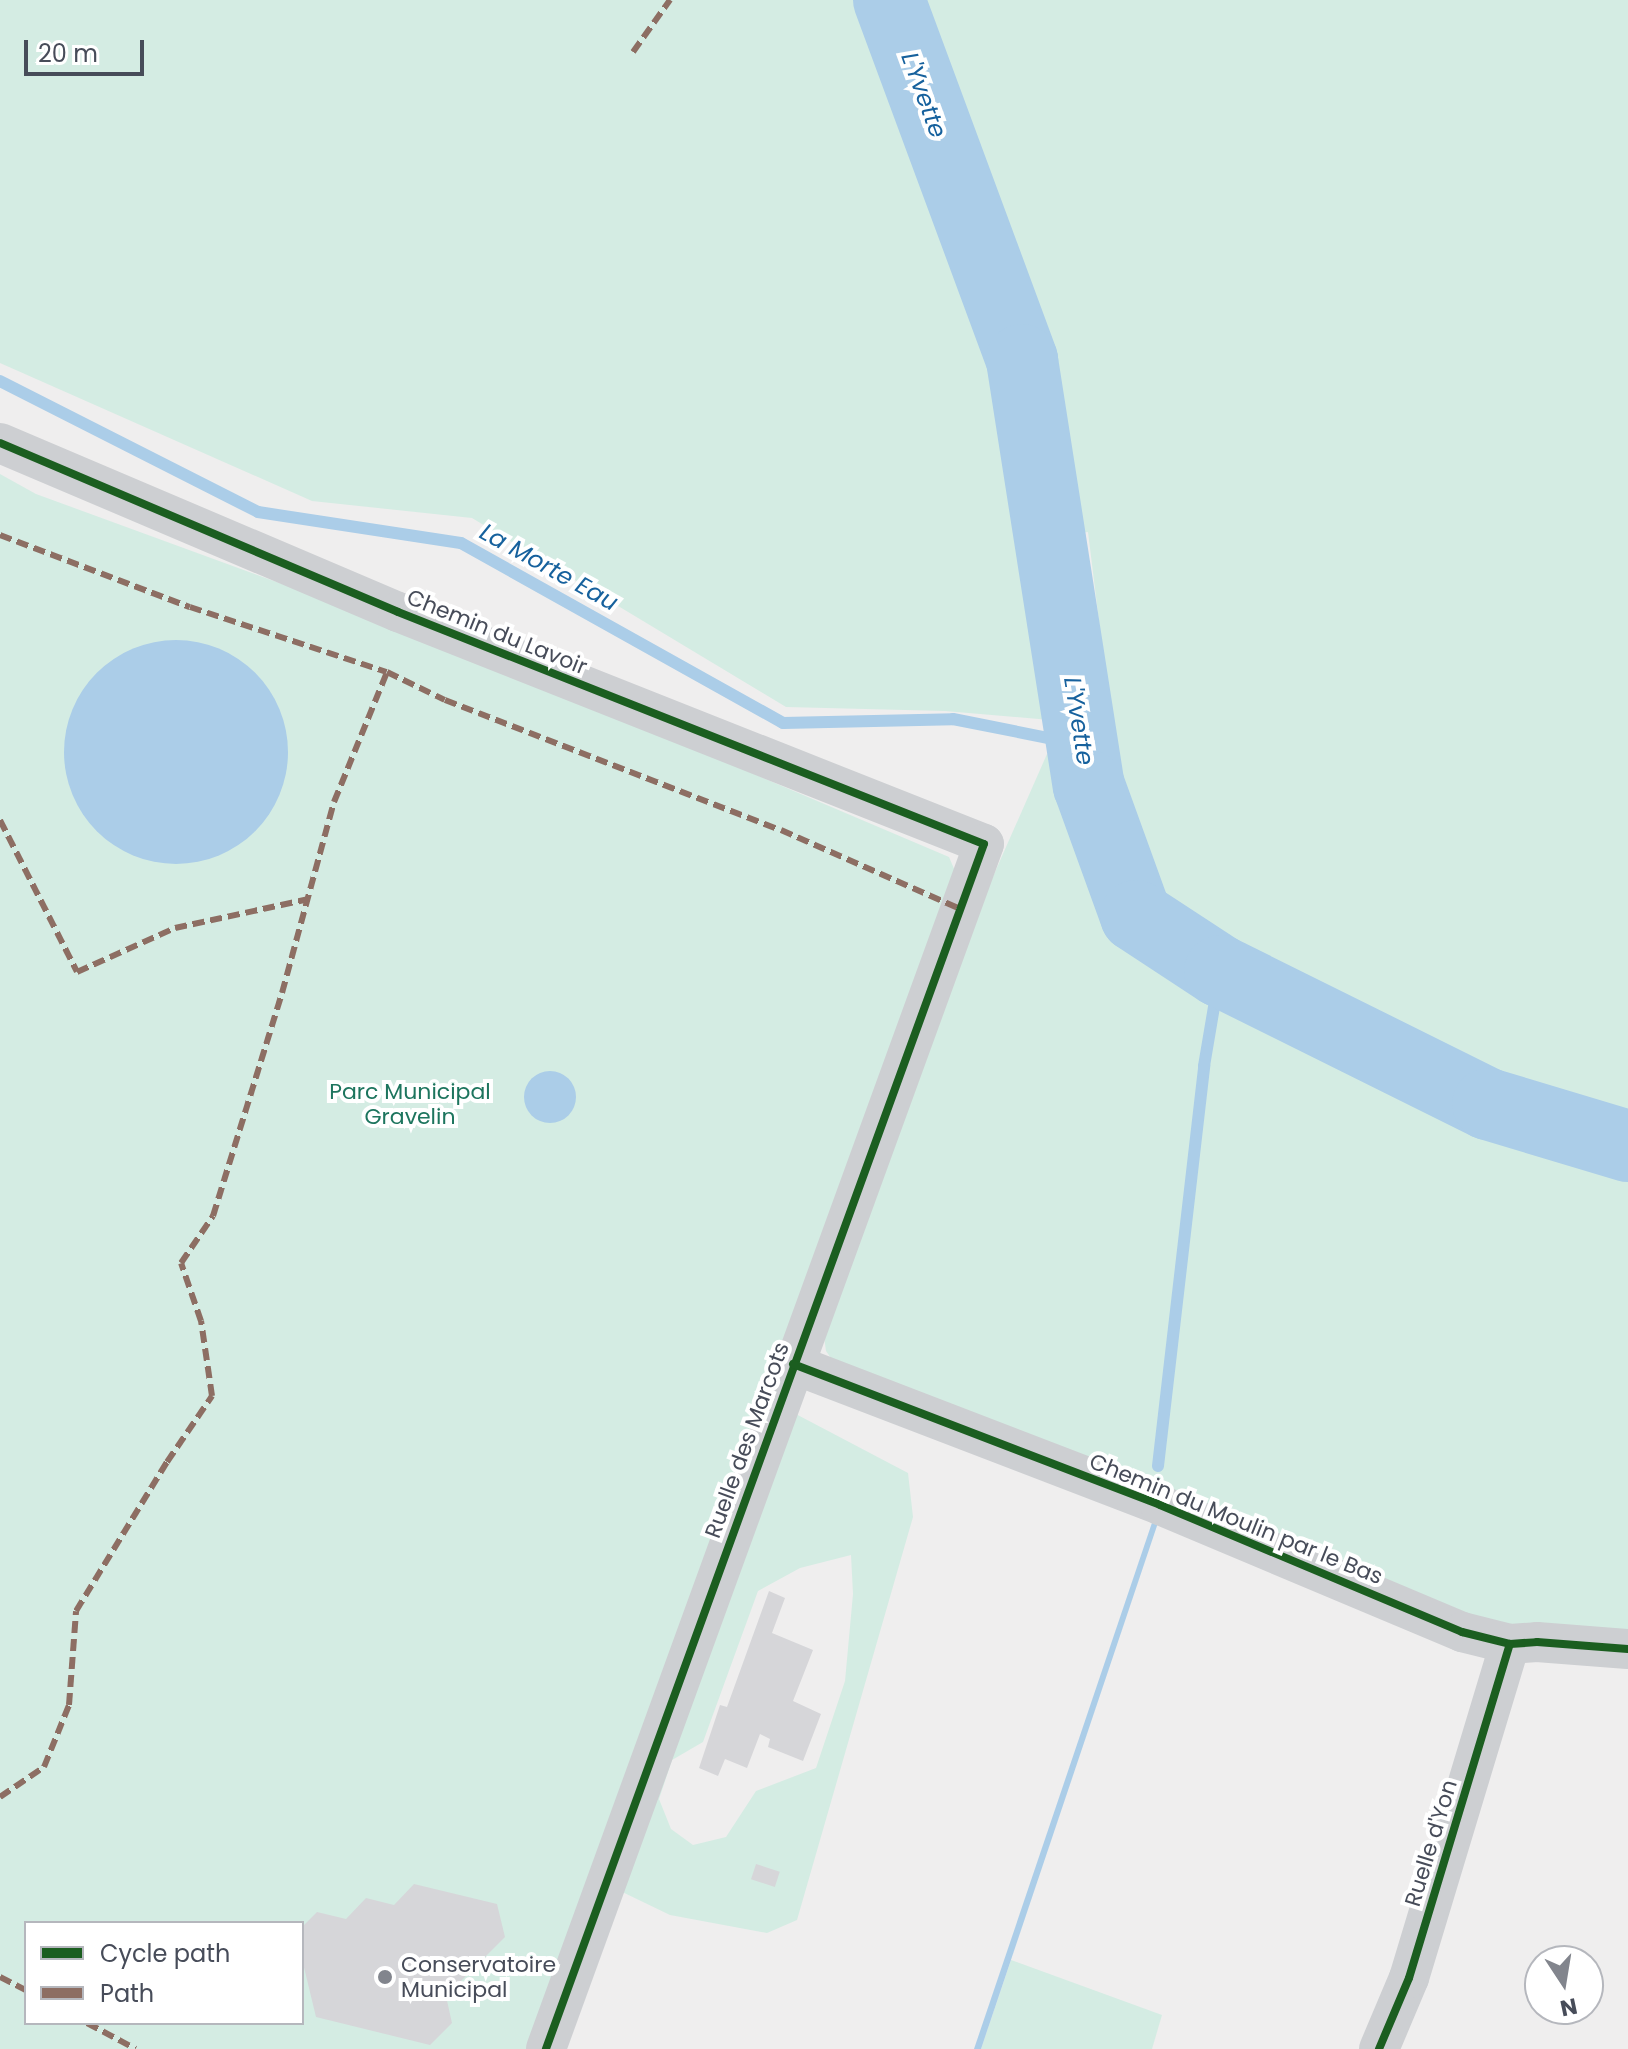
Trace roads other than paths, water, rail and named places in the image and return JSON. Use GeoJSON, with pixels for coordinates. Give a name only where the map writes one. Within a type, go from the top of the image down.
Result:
{"type":"FeatureCollection","features":[{"type":"Feature","properties":{"kind":"street","name":"Chemin du Lavoir"},"geometry":{"type":"LineString","coordinates":[[0,443],[398,612],[984,844]]}},
{"type":"Feature","properties":{"kind":"street","name":"Ruelle des Marcots"},"geometry":{"type":"LineString","coordinates":[[546,2049],[984,844]]}},
{"type":"Feature","properties":{"kind":"street","name":"Chemin du Moulin par le Bas"},"geometry":{"type":"LineString","coordinates":[[793,1364],[1160,1505],[1462,1632],[1510,1644],[1537,1642],[1628,1649]]}},
{"type":"Feature","properties":{"kind":"street","name":"Ruelle d'Yon"},"geometry":{"type":"LineString","coordinates":[[1379,2049],[1409,1978],[1510,1644]]}},
{"type":"Feature","properties":{"kind":"water"},"geometry":{"type":"Polygon","coordinates":[[[176,640],[198,642],[219,649],[255,673],[279,709],[286,730],[286,774],[279,795],[255,831],[219,855],[198,862],[176,864],[154,862],[133,855],[97,831],[73,795],[66,774],[64,752],[66,730],[73,709],[97,673],[133,649],[154,642],[176,640]]]}},
{"type":"Feature","properties":{"kind":"water"},"geometry":{"type":"Polygon","coordinates":[[[550,1071],[569,1078],[576,1097],[569,1116],[550,1123],[531,1116],[524,1097],[531,1078],[550,1071]]]}},
{"type":"Feature","properties":{"kind":"water"},"geometry":{"type":"Polygon","coordinates":[[[1158,1505],[1163,1508],[981,2049],[974,2049],[1158,1505]]]}},
{"type":"Feature","properties":{"kind":"waterway","name":"L'Yvette"},"geometry":{"type":"LineString","coordinates":[[889,0],[1022,360],[1089,786],[1136,916],[1220,971],[1488,1104],[1628,1146]]}},
{"type":"Feature","properties":{"kind":"waterway","name":"La Morte Eau"},"geometry":{"type":"LineString","coordinates":[[0,381],[258,512],[461,543],[783,723],[953,719],[1083,745]]}},
{"type":"Feature","properties":{"kind":"waterway"},"geometry":{"type":"LineString","coordinates":[[1158,1466],[1204,1066],[1220,971]]}},
{"type":"Feature","properties":{"kind":"place","name":"Conservatoire Municipal"},"geometry":{"type":"Point","coordinates":[385,1977]}},
{"type":"Feature","properties":{"kind":"park label","name":"Parc Municipal Gravelin"},"geometry":{"type":"Point","coordinates":[410,1104]}}]}
